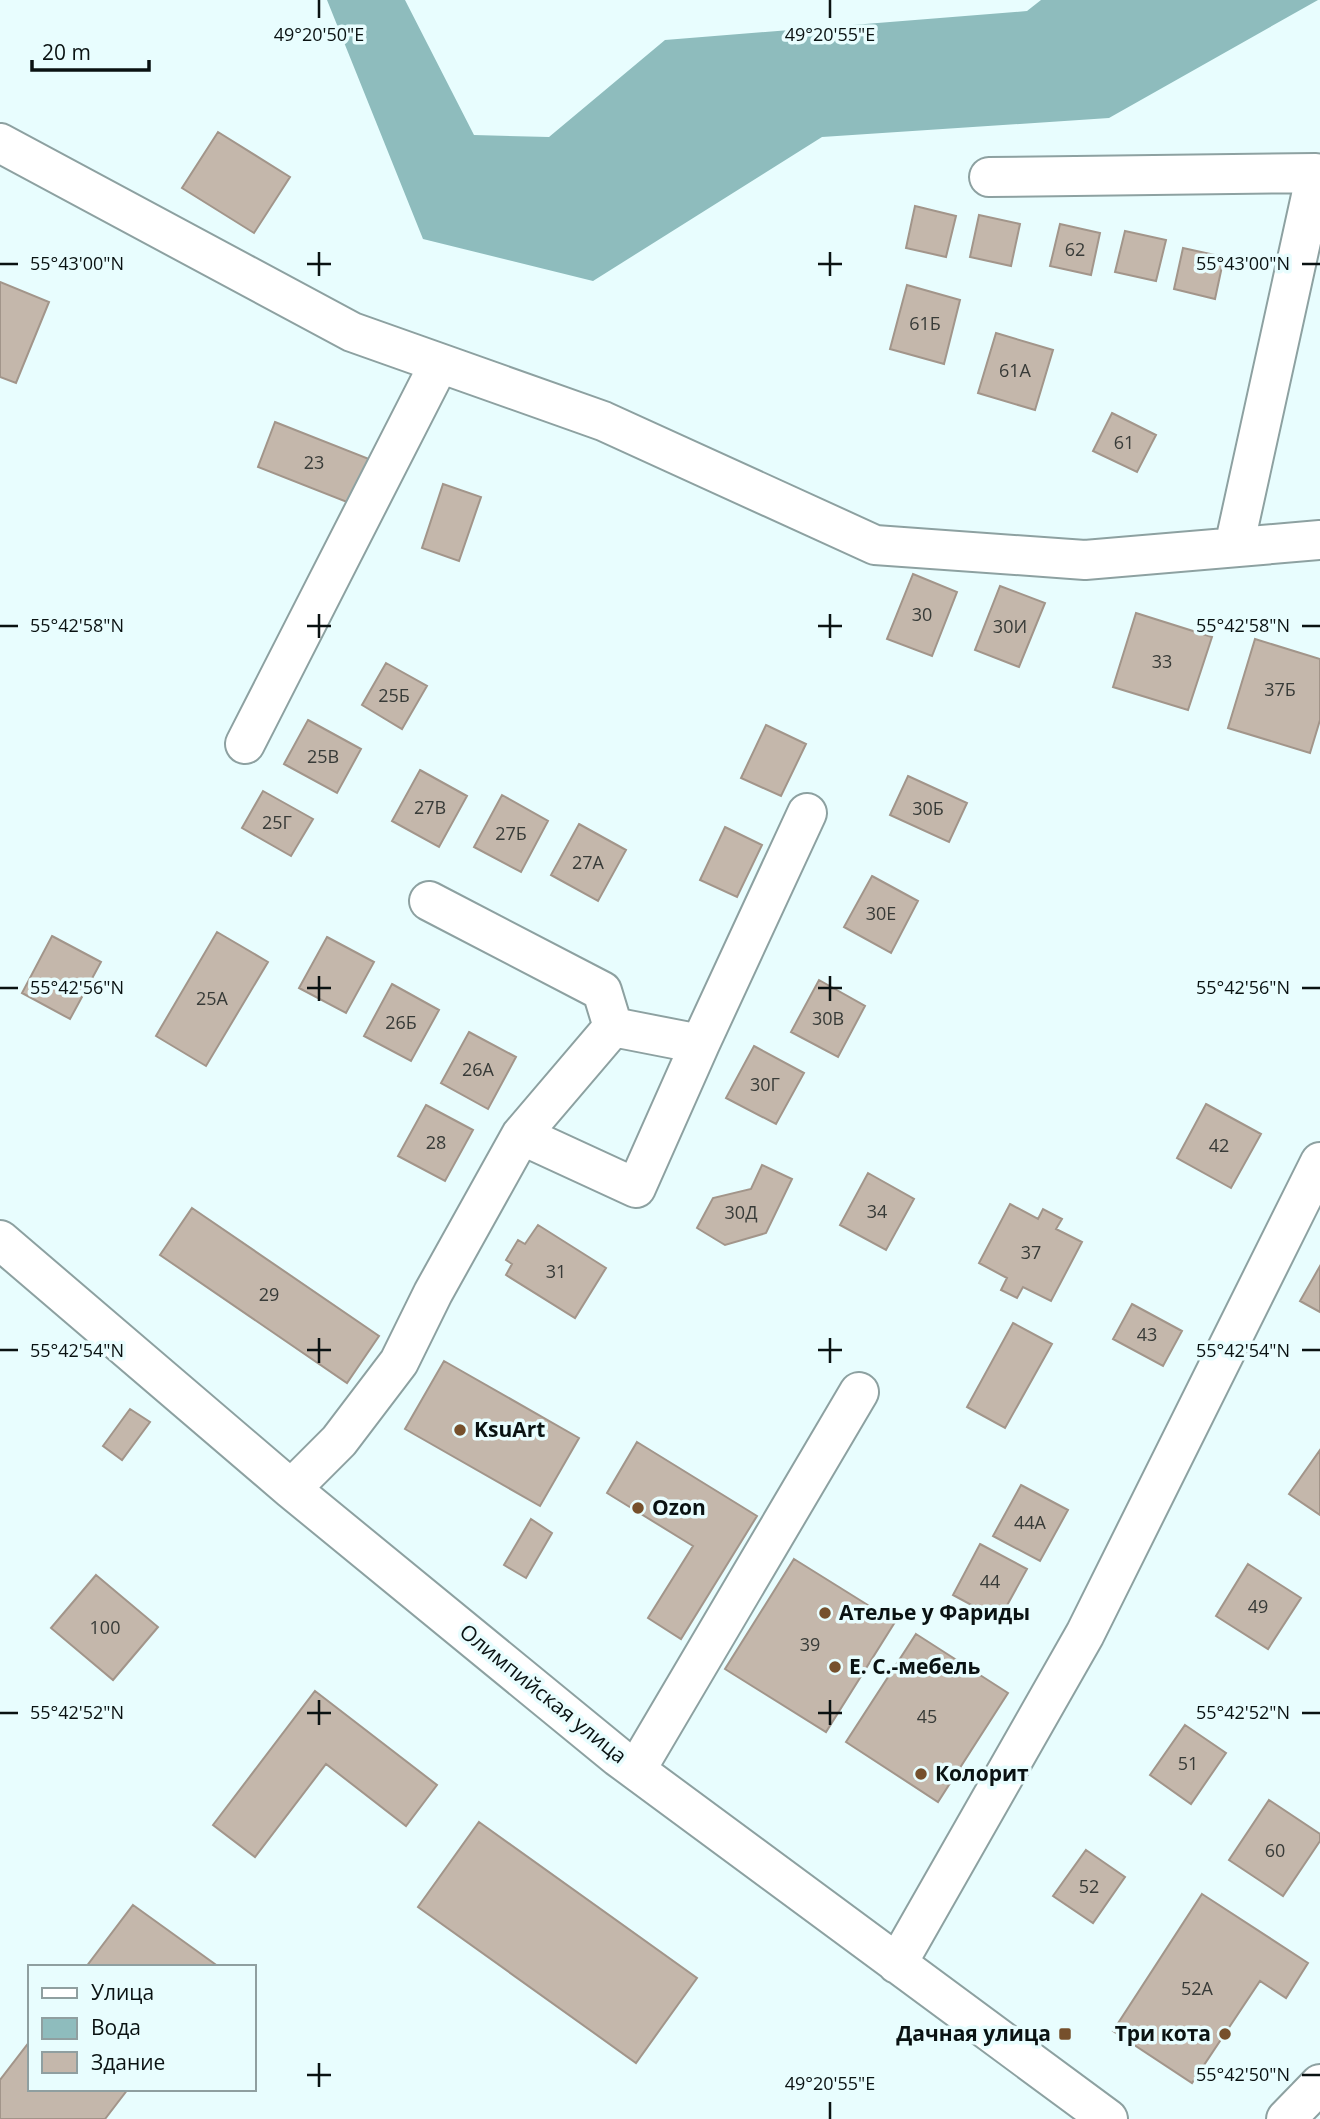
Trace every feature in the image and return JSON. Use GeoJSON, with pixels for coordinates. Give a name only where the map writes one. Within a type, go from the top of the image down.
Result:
{"type":"FeatureCollection","features":[{"type":"Feature","properties":{"kind":"street"},"geometry":{"type":"LineString","coordinates":[[0,143],[352,332],[603,421],[875,545],[1085,561],[1320,540]]}},
{"type":"Feature","properties":{"kind":"street"},"geometry":{"type":"LineString","coordinates":[[989,177],[1316,173],[1234,547]]}},
{"type":"Feature","properties":{"kind":"street"},"geometry":{"type":"LineString","coordinates":[[245,744],[439,364]]}},
{"type":"Feature","properties":{"kind":"street"},"geometry":{"type":"LineString","coordinates":[[521,1135],[636,1188],[807,813]]}},
{"type":"Feature","properties":{"kind":"street"},"geometry":{"type":"LineString","coordinates":[[429,901],[602,991],[613,1027]]}},
{"type":"Feature","properties":{"kind":"street"},"geometry":{"type":"LineString","coordinates":[[613,1027],[700,1044]]}},
{"type":"Feature","properties":{"kind":"street"},"geometry":{"type":"LineString","coordinates":[[291,1489],[340,1441],[399,1362],[433,1293],[521,1135],[613,1027]]}},
{"type":"Feature","properties":{"kind":"street"},"geometry":{"type":"LineString","coordinates":[[897,1964],[1085,1634],[1320,1162]]}},
{"type":"Feature","properties":{"kind":"street","name":"Олимпийская улица"},"geometry":{"type":"LineString","coordinates":[[0,1240],[291,1489],[636,1770],[1108,2119]]}},
{"type":"Feature","properties":{"kind":"street"},"geometry":{"type":"LineString","coordinates":[[636,1770],[859,1392]]}},
{"type":"Feature","properties":{"kind":"street"},"geometry":{"type":"LineString","coordinates":[[1286,2119],[1320,2084]]}},
{"type":"Feature","properties":{"kind":"water"},"geometry":{"type":"Polygon","coordinates":[[[327,0],[405,0],[474,135],[549,137],[665,40],[1027,11],[1041,0],[1318,0],[1109,118],[822,137],[593,281],[423,239],[327,0]]]}},
{"type":"Feature","properties":{"kind":"building"},"geometry":{"type":"Polygon","coordinates":[[[218,132],[290,177],[254,233],[182,188],[218,132]]]}},
{"type":"Feature","properties":{"kind":"building"},"geometry":{"type":"Polygon","coordinates":[[[915,206],[956,216],[946,257],[906,248],[915,206]]]}},
{"type":"Feature","properties":{"kind":"building"},"geometry":{"type":"Polygon","coordinates":[[[979,215],[1020,224],[1011,266],[970,257],[979,215]]]}},
{"type":"Feature","properties":{"kind":"building"},"geometry":{"type":"Polygon","coordinates":[[[1060,224],[1100,233],[1091,275],[1050,266],[1060,224]]]}},
{"type":"Feature","properties":{"kind":"building"},"geometry":{"type":"Polygon","coordinates":[[[1125,231],[1166,240],[1156,281],[1115,272],[1125,231]]]}},
{"type":"Feature","properties":{"kind":"building"},"geometry":{"type":"Polygon","coordinates":[[[1183,248],[1224,257],[1215,299],[1174,289],[1183,248]]]}},
{"type":"Feature","properties":{"kind":"building"},"geometry":{"type":"Polygon","coordinates":[[[0,282],[49,302],[16,383],[0,377],[0,282]]]}},
{"type":"Feature","properties":{"kind":"building"},"geometry":{"type":"Polygon","coordinates":[[[907,285],[960,300],[944,364],[890,349],[907,285]]]}},
{"type":"Feature","properties":{"kind":"building"},"geometry":{"type":"Polygon","coordinates":[[[996,333],[1053,350],[1035,410],[978,393],[996,333]]]}},
{"type":"Feature","properties":{"kind":"building"},"geometry":{"type":"Polygon","coordinates":[[[1112,413],[1156,435],[1137,472],[1093,451],[1112,413]]]}},
{"type":"Feature","properties":{"kind":"building"},"geometry":{"type":"Polygon","coordinates":[[[275,422],[369,459],[352,504],[258,467],[275,422]]]}},
{"type":"Feature","properties":{"kind":"building"},"geometry":{"type":"Polygon","coordinates":[[[443,484],[481,497],[459,561],[422,548],[443,484]]]}},
{"type":"Feature","properties":{"kind":"building"},"geometry":{"type":"Polygon","coordinates":[[[913,574],[957,592],[932,656],[887,639],[913,574]]]}},
{"type":"Feature","properties":{"kind":"building"},"geometry":{"type":"Polygon","coordinates":[[[1000,586],[1045,603],[1019,667],[975,650],[1000,586]]]}},
{"type":"Feature","properties":{"kind":"building"},"geometry":{"type":"Polygon","coordinates":[[[1136,613],[1212,637],[1188,710],[1113,687],[1136,613]]]}},
{"type":"Feature","properties":{"kind":"building"},"geometry":{"type":"Polygon","coordinates":[[[1255,639],[1320,659],[1320,720],[1310,753],[1228,728],[1255,639]]]}},
{"type":"Feature","properties":{"kind":"building"},"geometry":{"type":"Polygon","coordinates":[[[386,663],[427,686],[402,729],[362,705],[386,663]]]}},
{"type":"Feature","properties":{"kind":"building"},"geometry":{"type":"Polygon","coordinates":[[[308,720],[361,749],[337,793],[284,764],[308,720]]]}},
{"type":"Feature","properties":{"kind":"building"},"geometry":{"type":"Polygon","coordinates":[[[766,725],[806,744],[781,796],[741,778],[766,725]]]}},
{"type":"Feature","properties":{"kind":"building"},"geometry":{"type":"Polygon","coordinates":[[[420,770],[467,796],[439,847],[392,821],[420,770]]]}},
{"type":"Feature","properties":{"kind":"building"},"geometry":{"type":"Polygon","coordinates":[[[908,776],[967,803],[949,842],[890,815],[908,776]]]}},
{"type":"Feature","properties":{"kind":"building"},"geometry":{"type":"Polygon","coordinates":[[[263,791],[313,819],[291,856],[242,828],[263,791]]]}},
{"type":"Feature","properties":{"kind":"building"},"geometry":{"type":"Polygon","coordinates":[[[502,795],[548,821],[521,872],[474,847],[502,795]]]}},
{"type":"Feature","properties":{"kind":"building"},"geometry":{"type":"Polygon","coordinates":[[[579,824],[626,850],[598,901],[551,875],[579,824]]]}},
{"type":"Feature","properties":{"kind":"building"},"geometry":{"type":"Polygon","coordinates":[[[725,827],[762,845],[737,897],[700,880],[725,827]]]}},
{"type":"Feature","properties":{"kind":"building"},"geometry":{"type":"Polygon","coordinates":[[[872,876],[918,901],[891,953],[844,927],[872,876]]]}},
{"type":"Feature","properties":{"kind":"building"},"geometry":{"type":"Polygon","coordinates":[[[217,932],[268,962],[206,1066],[156,1036],[217,932]]]}},
{"type":"Feature","properties":{"kind":"building"},"geometry":{"type":"Polygon","coordinates":[[[52,936],[101,962],[70,1019],[22,993],[52,936]]]}},
{"type":"Feature","properties":{"kind":"building"},"geometry":{"type":"Polygon","coordinates":[[[327,937],[374,962],[346,1013],[299,988],[327,937]]]}},
{"type":"Feature","properties":{"kind":"building"},"geometry":{"type":"Polygon","coordinates":[[[819,980],[865,1006],[838,1057],[791,1032],[819,980]]]}},
{"type":"Feature","properties":{"kind":"building"},"geometry":{"type":"Polygon","coordinates":[[[392,984],[439,1010],[411,1061],[364,1036],[392,984]]]}},
{"type":"Feature","properties":{"kind":"building"},"geometry":{"type":"Polygon","coordinates":[[[469,1032],[516,1057],[488,1109],[441,1083],[469,1032]]]}},
{"type":"Feature","properties":{"kind":"building"},"geometry":{"type":"Polygon","coordinates":[[[754,1046],[804,1073],[776,1124],[726,1098],[754,1046]]]}},
{"type":"Feature","properties":{"kind":"building"},"geometry":{"type":"Polygon","coordinates":[[[1206,1104],[1261,1134],[1231,1188],[1177,1158],[1206,1104]]]}},
{"type":"Feature","properties":{"kind":"building"},"geometry":{"type":"Polygon","coordinates":[[[426,1105],[473,1130],[445,1181],[398,1156],[426,1105]]]}},
{"type":"Feature","properties":{"kind":"building"},"geometry":{"type":"Polygon","coordinates":[[[762,1165],[792,1179],[766,1233],[725,1245],[697,1228],[713,1198],[751,1189],[762,1165]]]}},
{"type":"Feature","properties":{"kind":"building"},"geometry":{"type":"Polygon","coordinates":[[[868,1173],[914,1199],[886,1250],[840,1225],[868,1173]]]}},
{"type":"Feature","properties":{"kind":"building"},"geometry":{"type":"Polygon","coordinates":[[[1010,1204],[1038,1219],[1043,1209],[1062,1219],[1056,1229],[1082,1242],[1051,1301],[1023,1287],[1017,1298],[1001,1290],[1007,1278],[979,1263],[1010,1204]]]}},
{"type":"Feature","properties":{"kind":"building"},"geometry":{"type":"Polygon","coordinates":[[[192,1208],[379,1336],[347,1383],[160,1255],[192,1208]]]}},
{"type":"Feature","properties":{"kind":"building"},"geometry":{"type":"Polygon","coordinates":[[[538,1225],[606,1268],[575,1318],[506,1275],[512,1264],[506,1260],[518,1240],[525,1244],[538,1225]]]}},
{"type":"Feature","properties":{"kind":"building"},"geometry":{"type":"Polygon","coordinates":[[[1320,1266],[1320,1312],[1300,1301],[1320,1266]]]}},
{"type":"Feature","properties":{"kind":"building"},"geometry":{"type":"Polygon","coordinates":[[[1132,1304],[1182,1331],[1163,1366],[1113,1339],[1132,1304]]]}},
{"type":"Feature","properties":{"kind":"building"},"geometry":{"type":"Polygon","coordinates":[[[1013,1323],[1052,1344],[1005,1428],[967,1407],[1013,1323]]]}},
{"type":"Feature","properties":{"kind":"building"},"geometry":{"type":"Polygon","coordinates":[[[444,1361],[579,1438],[540,1506],[405,1429],[444,1361]]]}},
{"type":"Feature","properties":{"kind":"building"},"geometry":{"type":"Polygon","coordinates":[[[130,1409],[150,1422],[122,1460],[103,1446],[130,1409]]]}},
{"type":"Feature","properties":{"kind":"building"},"geometry":{"type":"Polygon","coordinates":[[[637,1442],[757,1516],[681,1639],[648,1618],[693,1546],[607,1493],[637,1442]]]}},
{"type":"Feature","properties":{"kind":"building"},"geometry":{"type":"Polygon","coordinates":[[[1320,1450],[1320,1515],[1289,1494],[1320,1450]]]}},
{"type":"Feature","properties":{"kind":"building"},"geometry":{"type":"Polygon","coordinates":[[[1021,1485],[1068,1510],[1040,1561],[993,1536],[1021,1485]]]}},
{"type":"Feature","properties":{"kind":"building"},"geometry":{"type":"Polygon","coordinates":[[[531,1519],[552,1533],[526,1578],[504,1565],[531,1519]]]}},
{"type":"Feature","properties":{"kind":"building"},"geometry":{"type":"Polygon","coordinates":[[[980,1544],[1027,1569],[999,1620],[953,1595],[980,1544]]]}},
{"type":"Feature","properties":{"kind":"building"},"geometry":{"type":"Polygon","coordinates":[[[794,1559],[895,1622],[826,1732],[725,1669],[794,1559]]]}},
{"type":"Feature","properties":{"kind":"building"},"geometry":{"type":"Polygon","coordinates":[[[1248,1564],[1301,1598],[1268,1649],[1216,1616],[1248,1564]]]}},
{"type":"Feature","properties":{"kind":"building"},"geometry":{"type":"Polygon","coordinates":[[[96,1575],[158,1627],[113,1680],[51,1628],[96,1575]]]}},
{"type":"Feature","properties":{"kind":"building"},"geometry":{"type":"Polygon","coordinates":[[[916,1634],[1008,1693],[938,1802],[846,1742],[916,1634]]]}},
{"type":"Feature","properties":{"kind":"building"},"geometry":{"type":"Polygon","coordinates":[[[315,1691],[437,1785],[406,1826],[326,1764],[255,1857],[213,1825],[315,1691]]]}},
{"type":"Feature","properties":{"kind":"building"},"geometry":{"type":"Polygon","coordinates":[[[1185,1725],[1226,1753],[1191,1804],[1150,1775],[1185,1725]]]}},
{"type":"Feature","properties":{"kind":"building"},"geometry":{"type":"Polygon","coordinates":[[[1269,1800],[1320,1834],[1320,1841],[1283,1896],[1229,1860],[1269,1800]]]}},
{"type":"Feature","properties":{"kind":"building"},"geometry":{"type":"Polygon","coordinates":[[[479,1822],[697,1978],[636,2063],[418,1907],[479,1822]]]}},
{"type":"Feature","properties":{"kind":"building"},"geometry":{"type":"Polygon","coordinates":[[[1086,1850],[1125,1877],[1093,1923],[1053,1896],[1086,1850]]]}},
{"type":"Feature","properties":{"kind":"building"},"geometry":{"type":"Polygon","coordinates":[[[1202,1894],[1308,1963],[1286,1998],[1260,1981],[1192,2083],[1113,2031],[1202,1894]]]}},
{"type":"Feature","properties":{"kind":"building"},"geometry":{"type":"Polygon","coordinates":[[[133,1905],[216,1965],[88,1965],[133,1905]]]}},
{"type":"Feature","properties":{"kind":"building"},"geometry":{"type":"Polygon","coordinates":[[[28,2044],[28,2091],[126,2091],[105,2119],[0,2119],[0,2080],[28,2044]]]}},
{"type":"Feature","properties":{"kind":"place","name":"KsuArt"},"geometry":{"type":"Point","coordinates":[460,1430]}},
{"type":"Feature","properties":{"kind":"place","name":"Ozon"},"geometry":{"type":"Point","coordinates":[638,1508]}},
{"type":"Feature","properties":{"kind":"place","name":"Ателье у Фариды"},"geometry":{"type":"Point","coordinates":[825,1613]}},
{"type":"Feature","properties":{"kind":"place","name":"Е. С.-мебель"},"geometry":{"type":"Point","coordinates":[835,1667]}},
{"type":"Feature","properties":{"kind":"place","name":"Колорит"},"geometry":{"type":"Point","coordinates":[921,1774]}},
{"type":"Feature","properties":{"kind":"place","name":"Дачная улица"},"geometry":{"type":"Point","coordinates":[1065,2034]}},
{"type":"Feature","properties":{"kind":"place","name":"Три кота"},"geometry":{"type":"Point","coordinates":[1225,2034]}}]}
